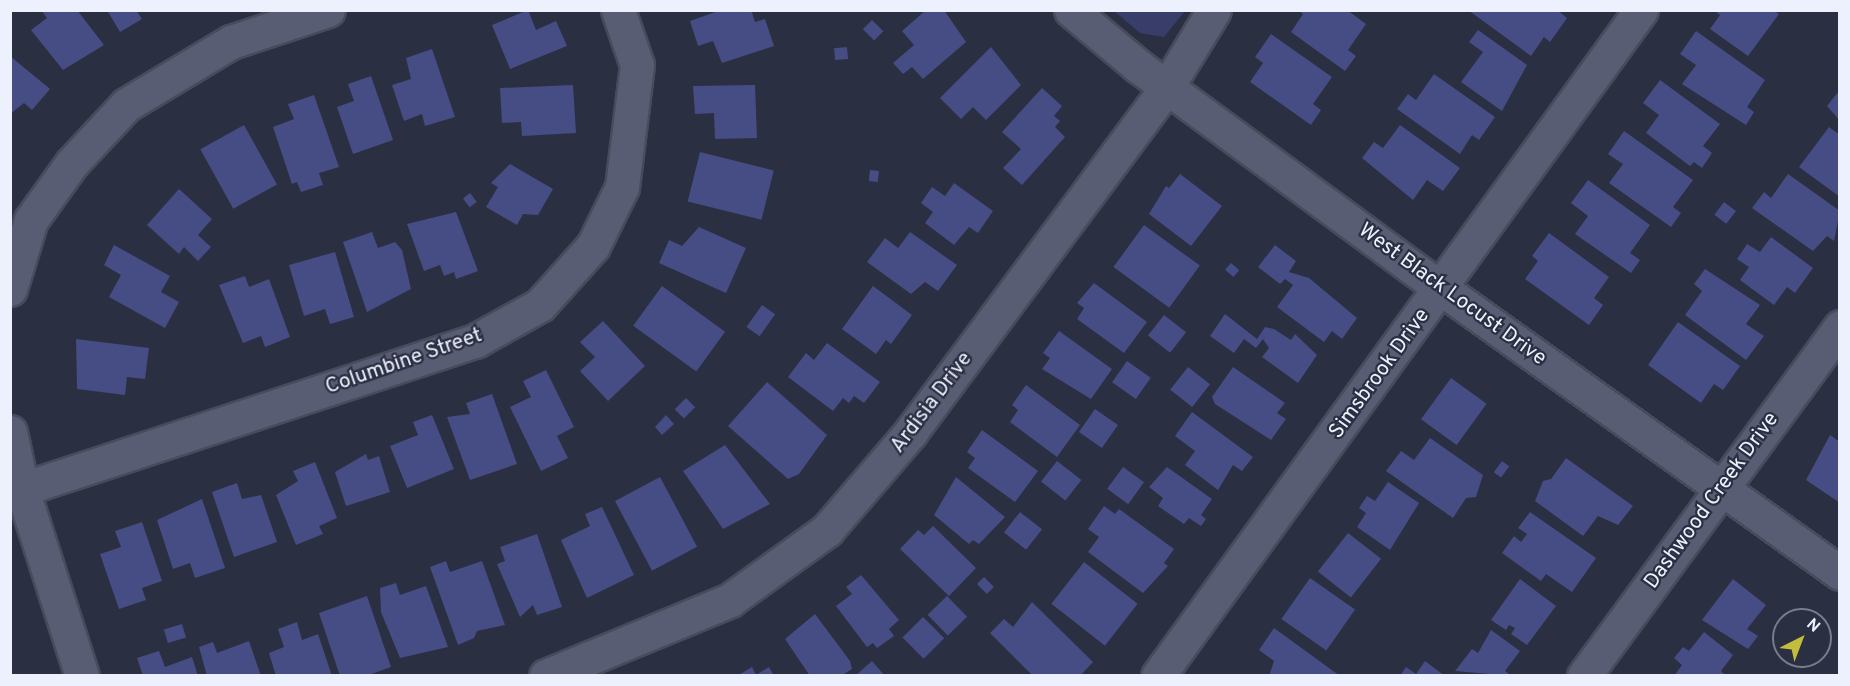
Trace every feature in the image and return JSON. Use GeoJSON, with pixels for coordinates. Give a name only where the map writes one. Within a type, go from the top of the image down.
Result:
{"type":"FeatureCollection","features":[{"type":"Feature","properties":{"kind":"street"},"geometry":{"type":"LineString","coordinates":[[10,289],[31,220],[72,163],[126,105],[231,42],[328,10]]}},
{"type":"Feature","properties":{"kind":"street","name":"Columbine Street"},"geometry":{"type":"LineString","coordinates":[[22,489],[475,341],[540,305],[593,246],[622,187],[637,65],[618,10]]}},
{"type":"Feature","properties":{"kind":"street","name":"West Black Locust Drive"},"geometry":{"type":"LineString","coordinates":[[1071,10],[1167,87],[1442,289],[1839,573]]}},
{"type":"Feature","properties":{"kind":"street","name":"Ardisia Drive"},"geometry":{"type":"LineString","coordinates":[[546,675],[730,600],[827,530],[910,433],[1167,87],[1214,10]]}},
{"type":"Feature","properties":{"kind":"street","name":"Simsbrook Drive"},"geometry":{"type":"LineString","coordinates":[[1158,675],[1442,289],[1641,10]]}},
{"type":"Feature","properties":{"kind":"street","name":"Dashwood Creek Drive"},"geometry":{"type":"LineString","coordinates":[[1584,675],[1723,489],[1839,327]]}},
{"type":"Feature","properties":{"kind":"street"},"geometry":{"type":"LineString","coordinates":[[10,432],[22,489],[82,675]]}},
{"type":"Feature","properties":{"kind":"shaded area"},"geometry":{"type":"Polygon","coordinates":[[[1114,11],[1185,11],[1164,37],[1140,33],[1114,11]]]}},
{"type":"Feature","properties":{"kind":"building"},"geometry":{"type":"Polygon","coordinates":[[[41,10],[77,10],[104,45],[63,70],[31,30],[47,18],[41,10]]]}},
{"type":"Feature","properties":{"kind":"building"},"geometry":{"type":"Polygon","coordinates":[[[107,10],[136,10],[142,19],[120,32],[107,10]]]}},
{"type":"Feature","properties":{"kind":"building"},"geometry":{"type":"Polygon","coordinates":[[[528,10],[536,30],[556,21],[567,46],[510,69],[492,25],[528,10]]]}},
{"type":"Feature","properties":{"kind":"building"},"geometry":{"type":"Polygon","coordinates":[[[721,10],[751,10],[755,22],[765,19],[774,46],[722,63],[713,41],[698,46],[690,21],[721,10]]]}},
{"type":"Feature","properties":{"kind":"building"},"geometry":{"type":"Polygon","coordinates":[[[926,10],[944,10],[966,42],[923,79],[912,67],[903,74],[893,63],[914,45],[902,31],[926,10]]]}},
{"type":"Feature","properties":{"kind":"building"},"geometry":{"type":"Polygon","coordinates":[[[1298,10],[1347,10],[1366,24],[1348,50],[1356,56],[1345,71],[1291,32],[1303,14],[1298,10]]]}},
{"type":"Feature","properties":{"kind":"building"},"geometry":{"type":"Polygon","coordinates":[[[1468,10],[1557,10],[1567,18],[1550,42],[1544,37],[1531,56],[1468,10]]]}},
{"type":"Feature","properties":{"kind":"building"},"geometry":{"type":"Polygon","coordinates":[[[1714,10],[1773,10],[1779,14],[1748,56],[1710,29],[1720,15],[1714,10]]]}},
{"type":"Feature","properties":{"kind":"building"},"geometry":{"type":"Polygon","coordinates":[[[872,20],[883,31],[874,41],[863,29],[872,20]]]}},
{"type":"Feature","properties":{"kind":"building"},"geometry":{"type":"Polygon","coordinates":[[[1478,30],[1527,65],[1502,111],[1461,82],[1483,52],[1469,42],[1478,30]]]}},
{"type":"Feature","properties":{"kind":"building"},"geometry":{"type":"Polygon","coordinates":[[[1696,31],[1765,80],[1747,107],[1754,112],[1746,125],[1682,84],[1696,65],[1680,54],[1696,31]]]}},
{"type":"Feature","properties":{"kind":"building"},"geometry":{"type":"Polygon","coordinates":[[[1271,34],[1332,77],[1313,104],[1321,110],[1311,125],[1250,82],[1263,63],[1255,57],[1271,34]]]}},
{"type":"Feature","properties":{"kind":"building"},"geometry":{"type":"Polygon","coordinates":[[[847,47],[848,59],[835,60],[834,48],[847,47]]]}},
{"type":"Feature","properties":{"kind":"building"},"geometry":{"type":"Polygon","coordinates":[[[991,47],[1021,85],[986,120],[973,107],[961,119],[940,98],[991,47]]]}},
{"type":"Feature","properties":{"kind":"building"},"geometry":{"type":"Polygon","coordinates":[[[432,49],[455,117],[425,126],[422,114],[404,121],[392,85],[411,79],[406,58],[432,49]]]}},
{"type":"Feature","properties":{"kind":"building"},"geometry":{"type":"Polygon","coordinates":[[[10,56],[50,89],[32,110],[24,103],[10,114],[10,56]]]}},
{"type":"Feature","properties":{"kind":"building"},"geometry":{"type":"Polygon","coordinates":[[[1434,74],[1495,117],[1479,140],[1472,135],[1460,154],[1397,109],[1408,94],[1416,100],[1434,74]]]}},
{"type":"Feature","properties":{"kind":"building"},"geometry":{"type":"Polygon","coordinates":[[[371,76],[393,140],[353,154],[337,107],[354,101],[348,84],[371,76]]]}},
{"type":"Feature","properties":{"kind":"building"},"geometry":{"type":"Polygon","coordinates":[[[1660,80],[1720,124],[1703,146],[1712,153],[1702,168],[1694,162],[1690,166],[1646,133],[1659,115],[1643,103],[1660,80]]]}},
{"type":"Feature","properties":{"kind":"building"},"geometry":{"type":"Polygon","coordinates":[[[573,85],[576,133],[522,136],[521,122],[502,123],[500,88],[573,85]]]}},
{"type":"Feature","properties":{"kind":"building"},"geometry":{"type":"Polygon","coordinates":[[[755,85],[757,138],[715,139],[714,113],[695,114],[693,86],[755,85]]]}},
{"type":"Feature","properties":{"kind":"building"},"geometry":{"type":"Polygon","coordinates":[[[1042,88],[1062,106],[1054,116],[1060,121],[1055,127],[1065,137],[1022,185],[1003,168],[1021,149],[1002,132],[1042,88]]]}},
{"type":"Feature","properties":{"kind":"building"},"geometry":{"type":"Polygon","coordinates":[[[1838,92],[1840,93],[1840,121],[1827,106],[1838,92]]]}},
{"type":"Feature","properties":{"kind":"building"},"geometry":{"type":"Polygon","coordinates":[[[314,95],[339,167],[319,173],[323,185],[301,192],[297,182],[292,184],[273,127],[294,119],[288,104],[314,95]]]}},
{"type":"Feature","properties":{"kind":"building"},"geometry":{"type":"Polygon","coordinates":[[[244,125],[277,184],[233,209],[200,149],[244,125]]]}},
{"type":"Feature","properties":{"kind":"building"},"geometry":{"type":"Polygon","coordinates":[[[1400,125],[1460,168],[1443,191],[1427,180],[1413,200],[1362,158],[1374,142],[1383,148],[1400,125]]]}},
{"type":"Feature","properties":{"kind":"building"},"geometry":{"type":"Polygon","coordinates":[[[1829,127],[1840,135],[1840,197],[1799,167],[1829,127]]]}},
{"type":"Feature","properties":{"kind":"building"},"geometry":{"type":"Polygon","coordinates":[[[1624,131],[1693,180],[1673,207],[1681,213],[1671,227],[1609,183],[1623,164],[1608,154],[1624,131]]]}},
{"type":"Feature","properties":{"kind":"building"},"geometry":{"type":"Polygon","coordinates":[[[700,152],[774,170],[761,220],[688,201],[700,152]]]}},
{"type":"Feature","properties":{"kind":"building"},"geometry":{"type":"Polygon","coordinates":[[[510,164],[553,189],[538,215],[523,214],[517,225],[486,207],[498,187],[491,183],[510,164]]]}},
{"type":"Feature","properties":{"kind":"building"},"geometry":{"type":"Polygon","coordinates":[[[870,170],[879,171],[878,182],[869,181],[870,170]]]}},
{"type":"Feature","properties":{"kind":"building"},"geometry":{"type":"Polygon","coordinates":[[[1180,174],[1222,206],[1191,246],[1149,214],[1166,186],[1169,188],[1180,174]]]}},
{"type":"Feature","properties":{"kind":"building"},"geometry":{"type":"Polygon","coordinates":[[[1788,174],[1840,211],[1834,241],[1827,236],[1813,251],[1752,208],[1764,192],[1771,198],[1788,174]]]}},
{"type":"Feature","properties":{"kind":"building"},"geometry":{"type":"Polygon","coordinates":[[[1588,180],[1650,225],[1630,253],[1640,260],[1631,273],[1575,234],[1588,216],[1571,203],[1588,180]]]}},
{"type":"Feature","properties":{"kind":"building"},"geometry":{"type":"Polygon","coordinates":[[[954,183],[993,211],[978,233],[969,227],[954,245],[925,223],[933,212],[921,203],[932,187],[945,196],[954,183]]]}},
{"type":"Feature","properties":{"kind":"building"},"geometry":{"type":"Polygon","coordinates":[[[179,189],[212,219],[198,235],[211,247],[198,261],[184,247],[179,254],[147,225],[179,189]]]}},
{"type":"Feature","properties":{"kind":"building"},"geometry":{"type":"Polygon","coordinates":[[[470,193],[477,202],[470,207],[463,199],[470,193]]]}},
{"type":"Feature","properties":{"kind":"building"},"geometry":{"type":"Polygon","coordinates":[[[1724,202],[1736,211],[1726,224],[1714,215],[1724,202]]]}},
{"type":"Feature","properties":{"kind":"building"},"geometry":{"type":"Polygon","coordinates":[[[456,212],[478,271],[456,279],[454,272],[444,276],[440,265],[424,271],[407,224],[456,212]]]}},
{"type":"Feature","properties":{"kind":"building"},"geometry":{"type":"Polygon","coordinates":[[[1144,225],[1200,266],[1169,308],[1113,267],[1144,225]]]}},
{"type":"Feature","properties":{"kind":"building"},"geometry":{"type":"Polygon","coordinates":[[[699,227],[746,248],[726,293],[659,263],[669,240],[682,246],[699,227]]]}},
{"type":"Feature","properties":{"kind":"building"},"geometry":{"type":"Polygon","coordinates":[[[372,232],[378,248],[395,242],[402,250],[411,289],[367,312],[343,242],[372,232]]]}},
{"type":"Feature","properties":{"kind":"building"},"geometry":{"type":"Polygon","coordinates":[[[910,232],[957,265],[938,291],[925,282],[911,294],[867,262],[885,238],[898,248],[910,232]]]}},
{"type":"Feature","properties":{"kind":"building"},"geometry":{"type":"Polygon","coordinates":[[[1549,233],[1609,277],[1594,298],[1603,305],[1589,325],[1525,279],[1538,261],[1532,256],[1549,233]]]}},
{"type":"Feature","properties":{"kind":"building"},"geometry":{"type":"Polygon","coordinates":[[[1771,237],[1813,268],[1795,293],[1787,287],[1774,305],[1740,280],[1749,267],[1737,259],[1747,244],[1760,252],[1771,237]]]}},
{"type":"Feature","properties":{"kind":"building"},"geometry":{"type":"Polygon","coordinates":[[[114,245],[170,276],[161,292],[179,302],[165,328],[109,297],[121,275],[104,265],[114,245]]]}},
{"type":"Feature","properties":{"kind":"building"},"geometry":{"type":"Polygon","coordinates":[[[1275,245],[1296,261],[1289,272],[1309,278],[1357,318],[1342,339],[1332,331],[1324,342],[1277,307],[1293,285],[1285,279],[1280,284],[1258,267],[1275,245]]]}},
{"type":"Feature","properties":{"kind":"building"},"geometry":{"type":"Polygon","coordinates":[[[335,252],[354,317],[330,324],[325,309],[304,316],[289,265],[335,252]]]}},
{"type":"Feature","properties":{"kind":"building"},"geometry":{"type":"Polygon","coordinates":[[[1231,263],[1239,270],[1233,277],[1225,270],[1231,263]]]}},
{"type":"Feature","properties":{"kind":"building"},"geometry":{"type":"Polygon","coordinates":[[[1705,269],[1760,305],[1746,324],[1764,336],[1746,360],[1685,315],[1702,291],[1694,284],[1705,269]]]}},
{"type":"Feature","properties":{"kind":"building"},"geometry":{"type":"Polygon","coordinates":[[[245,276],[249,287],[269,279],[290,337],[265,347],[261,336],[243,343],[219,285],[245,276]]]}},
{"type":"Feature","properties":{"kind":"building"},"geometry":{"type":"Polygon","coordinates":[[[1094,283],[1147,322],[1124,353],[1077,319],[1084,308],[1077,303],[1094,283]]]}},
{"type":"Feature","properties":{"kind":"building"},"geometry":{"type":"Polygon","coordinates":[[[662,286],[725,332],[696,371],[633,326],[662,286]]]}},
{"type":"Feature","properties":{"kind":"building"},"geometry":{"type":"Polygon","coordinates":[[[873,286],[912,315],[891,344],[886,340],[876,354],[842,329],[873,286]]]}},
{"type":"Feature","properties":{"kind":"building"},"geometry":{"type":"Polygon","coordinates":[[[762,305],[775,314],[760,336],[747,327],[762,305]]]}},
{"type":"Feature","properties":{"kind":"building"},"geometry":{"type":"Polygon","coordinates":[[[1225,314],[1257,339],[1265,327],[1274,329],[1291,340],[1295,334],[1317,355],[1298,383],[1262,357],[1269,348],[1263,339],[1256,348],[1244,339],[1234,353],[1210,336],[1225,314]]]}},
{"type":"Feature","properties":{"kind":"building"},"geometry":{"type":"Polygon","coordinates":[[[1164,315],[1186,332],[1170,353],[1148,335],[1164,315]]]}},
{"type":"Feature","properties":{"kind":"building"},"geometry":{"type":"Polygon","coordinates":[[[603,321],[645,366],[608,401],[580,371],[595,357],[580,342],[603,321]]]}},
{"type":"Feature","properties":{"kind":"building"},"geometry":{"type":"Polygon","coordinates":[[[1678,322],[1740,366],[1723,390],[1714,384],[1701,403],[1648,365],[1678,322]]]}},
{"type":"Feature","properties":{"kind":"building"},"geometry":{"type":"Polygon","coordinates":[[[1059,331],[1112,369],[1091,399],[1042,369],[1050,358],[1043,353],[1059,331]]]}},
{"type":"Feature","properties":{"kind":"building"},"geometry":{"type":"Polygon","coordinates":[[[76,339],[149,348],[145,379],[127,377],[125,395],[77,389],[76,339]]]}},
{"type":"Feature","properties":{"kind":"building"},"geometry":{"type":"Polygon","coordinates":[[[827,343],[880,382],[864,403],[854,396],[849,403],[843,398],[833,411],[788,377],[806,353],[814,360],[827,343]]]}},
{"type":"Feature","properties":{"kind":"building"},"geometry":{"type":"Polygon","coordinates":[[[1127,361],[1151,378],[1136,399],[1112,382],[1127,361]]]}},
{"type":"Feature","properties":{"kind":"building"},"geometry":{"type":"Polygon","coordinates":[[[1188,367],[1210,384],[1192,407],[1170,390],[1188,367]]]}},
{"type":"Feature","properties":{"kind":"building"},"geometry":{"type":"Polygon","coordinates":[[[1233,367],[1285,403],[1277,413],[1286,419],[1271,440],[1215,404],[1212,397],[1233,367]]]}},
{"type":"Feature","properties":{"kind":"building"},"geometry":{"type":"Polygon","coordinates":[[[546,370],[574,427],[557,436],[568,458],[541,471],[510,407],[531,397],[523,381],[546,370]]]}},
{"type":"Feature","properties":{"kind":"building"},"geometry":{"type":"Polygon","coordinates":[[[1451,378],[1487,404],[1457,445],[1421,419],[1451,378]]]}},
{"type":"Feature","properties":{"kind":"building"},"geometry":{"type":"Polygon","coordinates":[[[767,382],[827,435],[799,474],[788,479],[728,426],[767,382]]]}},
{"type":"Feature","properties":{"kind":"building"},"geometry":{"type":"Polygon","coordinates":[[[1026,385],[1080,425],[1057,457],[1010,422],[1018,410],[1012,405],[1026,385]]]}},
{"type":"Feature","properties":{"kind":"building"},"geometry":{"type":"Polygon","coordinates":[[[492,394],[517,464],[470,480],[447,417],[470,414],[466,403],[492,394]]]}},
{"type":"Feature","properties":{"kind":"building"},"geometry":{"type":"Polygon","coordinates":[[[686,398],[695,407],[684,419],[675,409],[686,398]]]}},
{"type":"Feature","properties":{"kind":"building"},"geometry":{"type":"Polygon","coordinates":[[[1095,409],[1118,425],[1102,448],[1079,432],[1095,409]]]}},
{"type":"Feature","properties":{"kind":"building"},"geometry":{"type":"Polygon","coordinates":[[[1192,412],[1253,457],[1242,471],[1233,465],[1218,490],[1185,465],[1195,451],[1175,436],[1192,412]]]}},
{"type":"Feature","properties":{"kind":"building"},"geometry":{"type":"Polygon","coordinates":[[[432,415],[454,469],[407,488],[390,446],[418,435],[413,422],[432,415]]]}},
{"type":"Feature","properties":{"kind":"building"},"geometry":{"type":"Polygon","coordinates":[[[666,415],[674,424],[662,435],[655,427],[666,415]]]}},
{"type":"Feature","properties":{"kind":"building"},"geometry":{"type":"Polygon","coordinates":[[[982,430],[1038,471],[1015,502],[968,468],[975,458],[967,452],[982,430]]]}},
{"type":"Feature","properties":{"kind":"building"},"geometry":{"type":"Polygon","coordinates":[[[1830,435],[1840,442],[1840,503],[1806,480],[1830,435]]]}},
{"type":"Feature","properties":{"kind":"building"},"geometry":{"type":"Polygon","coordinates":[[[1430,438],[1483,475],[1476,497],[1466,498],[1453,518],[1386,471],[1401,451],[1414,460],[1430,438]]]}},
{"type":"Feature","properties":{"kind":"building"},"geometry":{"type":"Polygon","coordinates":[[[725,445],[770,504],[723,529],[683,471],[725,445]]]}},
{"type":"Feature","properties":{"kind":"building"},"geometry":{"type":"Polygon","coordinates":[[[366,454],[368,460],[379,456],[390,492],[346,506],[335,472],[366,454]]]}},
{"type":"Feature","properties":{"kind":"building"},"geometry":{"type":"Polygon","coordinates":[[[1566,458],[1633,506],[1618,525],[1598,516],[1583,536],[1535,501],[1543,481],[1551,479],[1566,458]]]}},
{"type":"Feature","properties":{"kind":"building"},"geometry":{"type":"Polygon","coordinates":[[[1057,461],[1081,480],[1065,501],[1041,481],[1057,461]]]}},
{"type":"Feature","properties":{"kind":"building"},"geometry":{"type":"Polygon","coordinates":[[[1502,461],[1509,466],[1501,478],[1494,472],[1502,461]]]}},
{"type":"Feature","properties":{"kind":"building"},"geometry":{"type":"Polygon","coordinates":[[[315,462],[337,518],[319,526],[323,534],[296,545],[276,495],[298,481],[293,471],[315,462]]]}},
{"type":"Feature","properties":{"kind":"building"},"geometry":{"type":"Polygon","coordinates":[[[1123,467],[1144,482],[1128,504],[1107,489],[1123,467]]]}},
{"type":"Feature","properties":{"kind":"building"},"geometry":{"type":"Polygon","coordinates":[[[1167,467],[1212,499],[1201,515],[1206,519],[1201,526],[1189,518],[1184,524],[1158,506],[1163,498],[1149,487],[1167,467]]]}},
{"type":"Feature","properties":{"kind":"building"},"geometry":{"type":"Polygon","coordinates":[[[660,477],[697,547],[652,571],[615,501],[660,477]]]}},
{"type":"Feature","properties":{"kind":"building"},"geometry":{"type":"Polygon","coordinates":[[[956,477],[1005,517],[979,544],[973,540],[969,544],[934,515],[956,477]]]}},
{"type":"Feature","properties":{"kind":"building"},"geometry":{"type":"Polygon","coordinates":[[[1388,482],[1419,503],[1390,550],[1357,527],[1366,513],[1359,508],[1367,496],[1375,501],[1388,482]]]}},
{"type":"Feature","properties":{"kind":"building"},"geometry":{"type":"Polygon","coordinates":[[[237,483],[242,499],[261,495],[277,542],[234,557],[212,492],[237,483]]]}},
{"type":"Feature","properties":{"kind":"building"},"geometry":{"type":"Polygon","coordinates":[[[202,499],[225,568],[195,578],[190,563],[173,569],[157,520],[202,499]]]}},
{"type":"Feature","properties":{"kind":"building"},"geometry":{"type":"Polygon","coordinates":[[[1104,506],[1115,514],[1119,509],[1174,549],[1164,563],[1168,566],[1143,593],[1088,552],[1099,537],[1088,529],[1104,506]]]}},
{"type":"Feature","properties":{"kind":"building"},"geometry":{"type":"Polygon","coordinates":[[[602,507],[634,575],[587,598],[561,540],[590,526],[585,514],[602,507]]]}},
{"type":"Feature","properties":{"kind":"building"},"geometry":{"type":"Polygon","coordinates":[[[1020,512],[1042,529],[1026,550],[1004,532],[1020,512]]]}},
{"type":"Feature","properties":{"kind":"building"},"geometry":{"type":"Polygon","coordinates":[[[1530,512],[1596,558],[1572,592],[1546,574],[1541,581],[1502,553],[1514,536],[1521,542],[1527,534],[1518,528],[1530,512]]]}},
{"type":"Feature","properties":{"kind":"building"},"geometry":{"type":"Polygon","coordinates":[[[142,522],[162,581],[142,588],[146,600],[119,609],[100,554],[121,547],[115,531],[142,522]]]}},
{"type":"Feature","properties":{"kind":"building"},"geometry":{"type":"Polygon","coordinates":[[[933,526],[976,568],[949,596],[900,549],[918,530],[924,535],[933,526]]]}},
{"type":"Feature","properties":{"kind":"building"},"geometry":{"type":"Polygon","coordinates":[[[1348,533],[1381,559],[1351,597],[1318,572],[1348,533]]]}},
{"type":"Feature","properties":{"kind":"building"},"geometry":{"type":"Polygon","coordinates":[[[537,534],[562,607],[537,615],[533,605],[520,617],[497,564],[505,561],[500,547],[537,534]]]}},
{"type":"Feature","properties":{"kind":"building"},"geometry":{"type":"Polygon","coordinates":[[[446,561],[450,572],[482,561],[505,625],[477,631],[474,638],[458,645],[430,567],[446,561]]]}},
{"type":"Feature","properties":{"kind":"building"},"geometry":{"type":"Polygon","coordinates":[[[1084,562],[1138,604],[1105,646],[1051,604],[1084,562]]]}},
{"type":"Feature","properties":{"kind":"building"},"geometry":{"type":"Polygon","coordinates":[[[861,575],[899,620],[889,629],[894,636],[877,648],[873,643],[867,647],[836,606],[852,594],[846,587],[861,575]]]}},
{"type":"Feature","properties":{"kind":"building"},"geometry":{"type":"Polygon","coordinates":[[[984,577],[994,587],[987,594],[977,584],[984,577]]]}},
{"type":"Feature","properties":{"kind":"building"},"geometry":{"type":"Polygon","coordinates":[[[1310,578],[1355,610],[1326,651],[1281,619],[1310,578]]]}},
{"type":"Feature","properties":{"kind":"building"},"geometry":{"type":"Polygon","coordinates":[[[1520,579],[1556,606],[1527,645],[1511,634],[1515,628],[1509,625],[1506,630],[1491,620],[1520,579]]]}},
{"type":"Feature","properties":{"kind":"building"},"geometry":{"type":"Polygon","coordinates":[[[1733,579],[1766,605],[1747,629],[1758,636],[1748,649],[1702,620],[1733,579]]]}},
{"type":"Feature","properties":{"kind":"building"},"geometry":{"type":"Polygon","coordinates":[[[396,583],[400,595],[426,586],[448,647],[400,658],[381,612],[380,588],[396,583]]]}},
{"type":"Feature","properties":{"kind":"building"},"geometry":{"type":"Polygon","coordinates":[[[367,596],[391,667],[366,676],[340,676],[319,613],[367,596]]]}},
{"type":"Feature","properties":{"kind":"building"},"geometry":{"type":"Polygon","coordinates":[[[947,596],[967,617],[948,636],[928,615],[947,596]]]}},
{"type":"Feature","properties":{"kind":"building"},"geometry":{"type":"Polygon","coordinates":[[[1032,602],[1093,662],[1080,676],[1033,676],[990,633],[1004,619],[1013,627],[1032,602]]]}},
{"type":"Feature","properties":{"kind":"building"},"geometry":{"type":"Polygon","coordinates":[[[815,614],[850,661],[852,669],[841,676],[810,676],[785,639],[815,614]]]}},
{"type":"Feature","properties":{"kind":"building"},"geometry":{"type":"Polygon","coordinates":[[[923,617],[944,638],[924,659],[902,638],[923,617]]]}},
{"type":"Feature","properties":{"kind":"building"},"geometry":{"type":"Polygon","coordinates":[[[297,622],[302,640],[318,634],[332,676],[276,676],[269,653],[284,647],[278,629],[297,622]]]}},
{"type":"Feature","properties":{"kind":"building"},"geometry":{"type":"Polygon","coordinates":[[[182,624],[186,637],[168,643],[164,630],[182,624]]]}},
{"type":"Feature","properties":{"kind":"building"},"geometry":{"type":"Polygon","coordinates":[[[1274,628],[1340,676],[1269,676],[1274,661],[1259,650],[1274,628]]]}},
{"type":"Feature","properties":{"kind":"building"},"geometry":{"type":"Polygon","coordinates":[[[1491,630],[1520,651],[1505,671],[1512,676],[1455,671],[1472,649],[1478,653],[1491,630]]]}},
{"type":"Feature","properties":{"kind":"building"},"geometry":{"type":"Polygon","coordinates":[[[1704,632],[1733,655],[1721,671],[1726,676],[1674,676],[1682,665],[1674,658],[1683,647],[1689,651],[1704,632]]]}},
{"type":"Feature","properties":{"kind":"building"},"geometry":{"type":"Polygon","coordinates":[[[249,641],[261,676],[207,676],[199,647],[213,642],[217,653],[249,641]]]}},
{"type":"Feature","properties":{"kind":"building"},"geometry":{"type":"Polygon","coordinates":[[[159,651],[165,667],[192,657],[198,676],[143,676],[137,658],[159,651]]]}},
{"type":"Feature","properties":{"kind":"building"},"geometry":{"type":"Polygon","coordinates":[[[872,661],[885,676],[855,676],[872,661]]]}},
{"type":"Feature","properties":{"kind":"building"},"geometry":{"type":"Polygon","coordinates":[[[1425,661],[1445,676],[1400,676],[1406,667],[1416,674],[1425,661]]]}},
{"type":"Feature","properties":{"kind":"building"},"geometry":{"type":"Polygon","coordinates":[[[752,667],[756,675],[769,667],[774,676],[737,676],[752,667]]]}}]}
